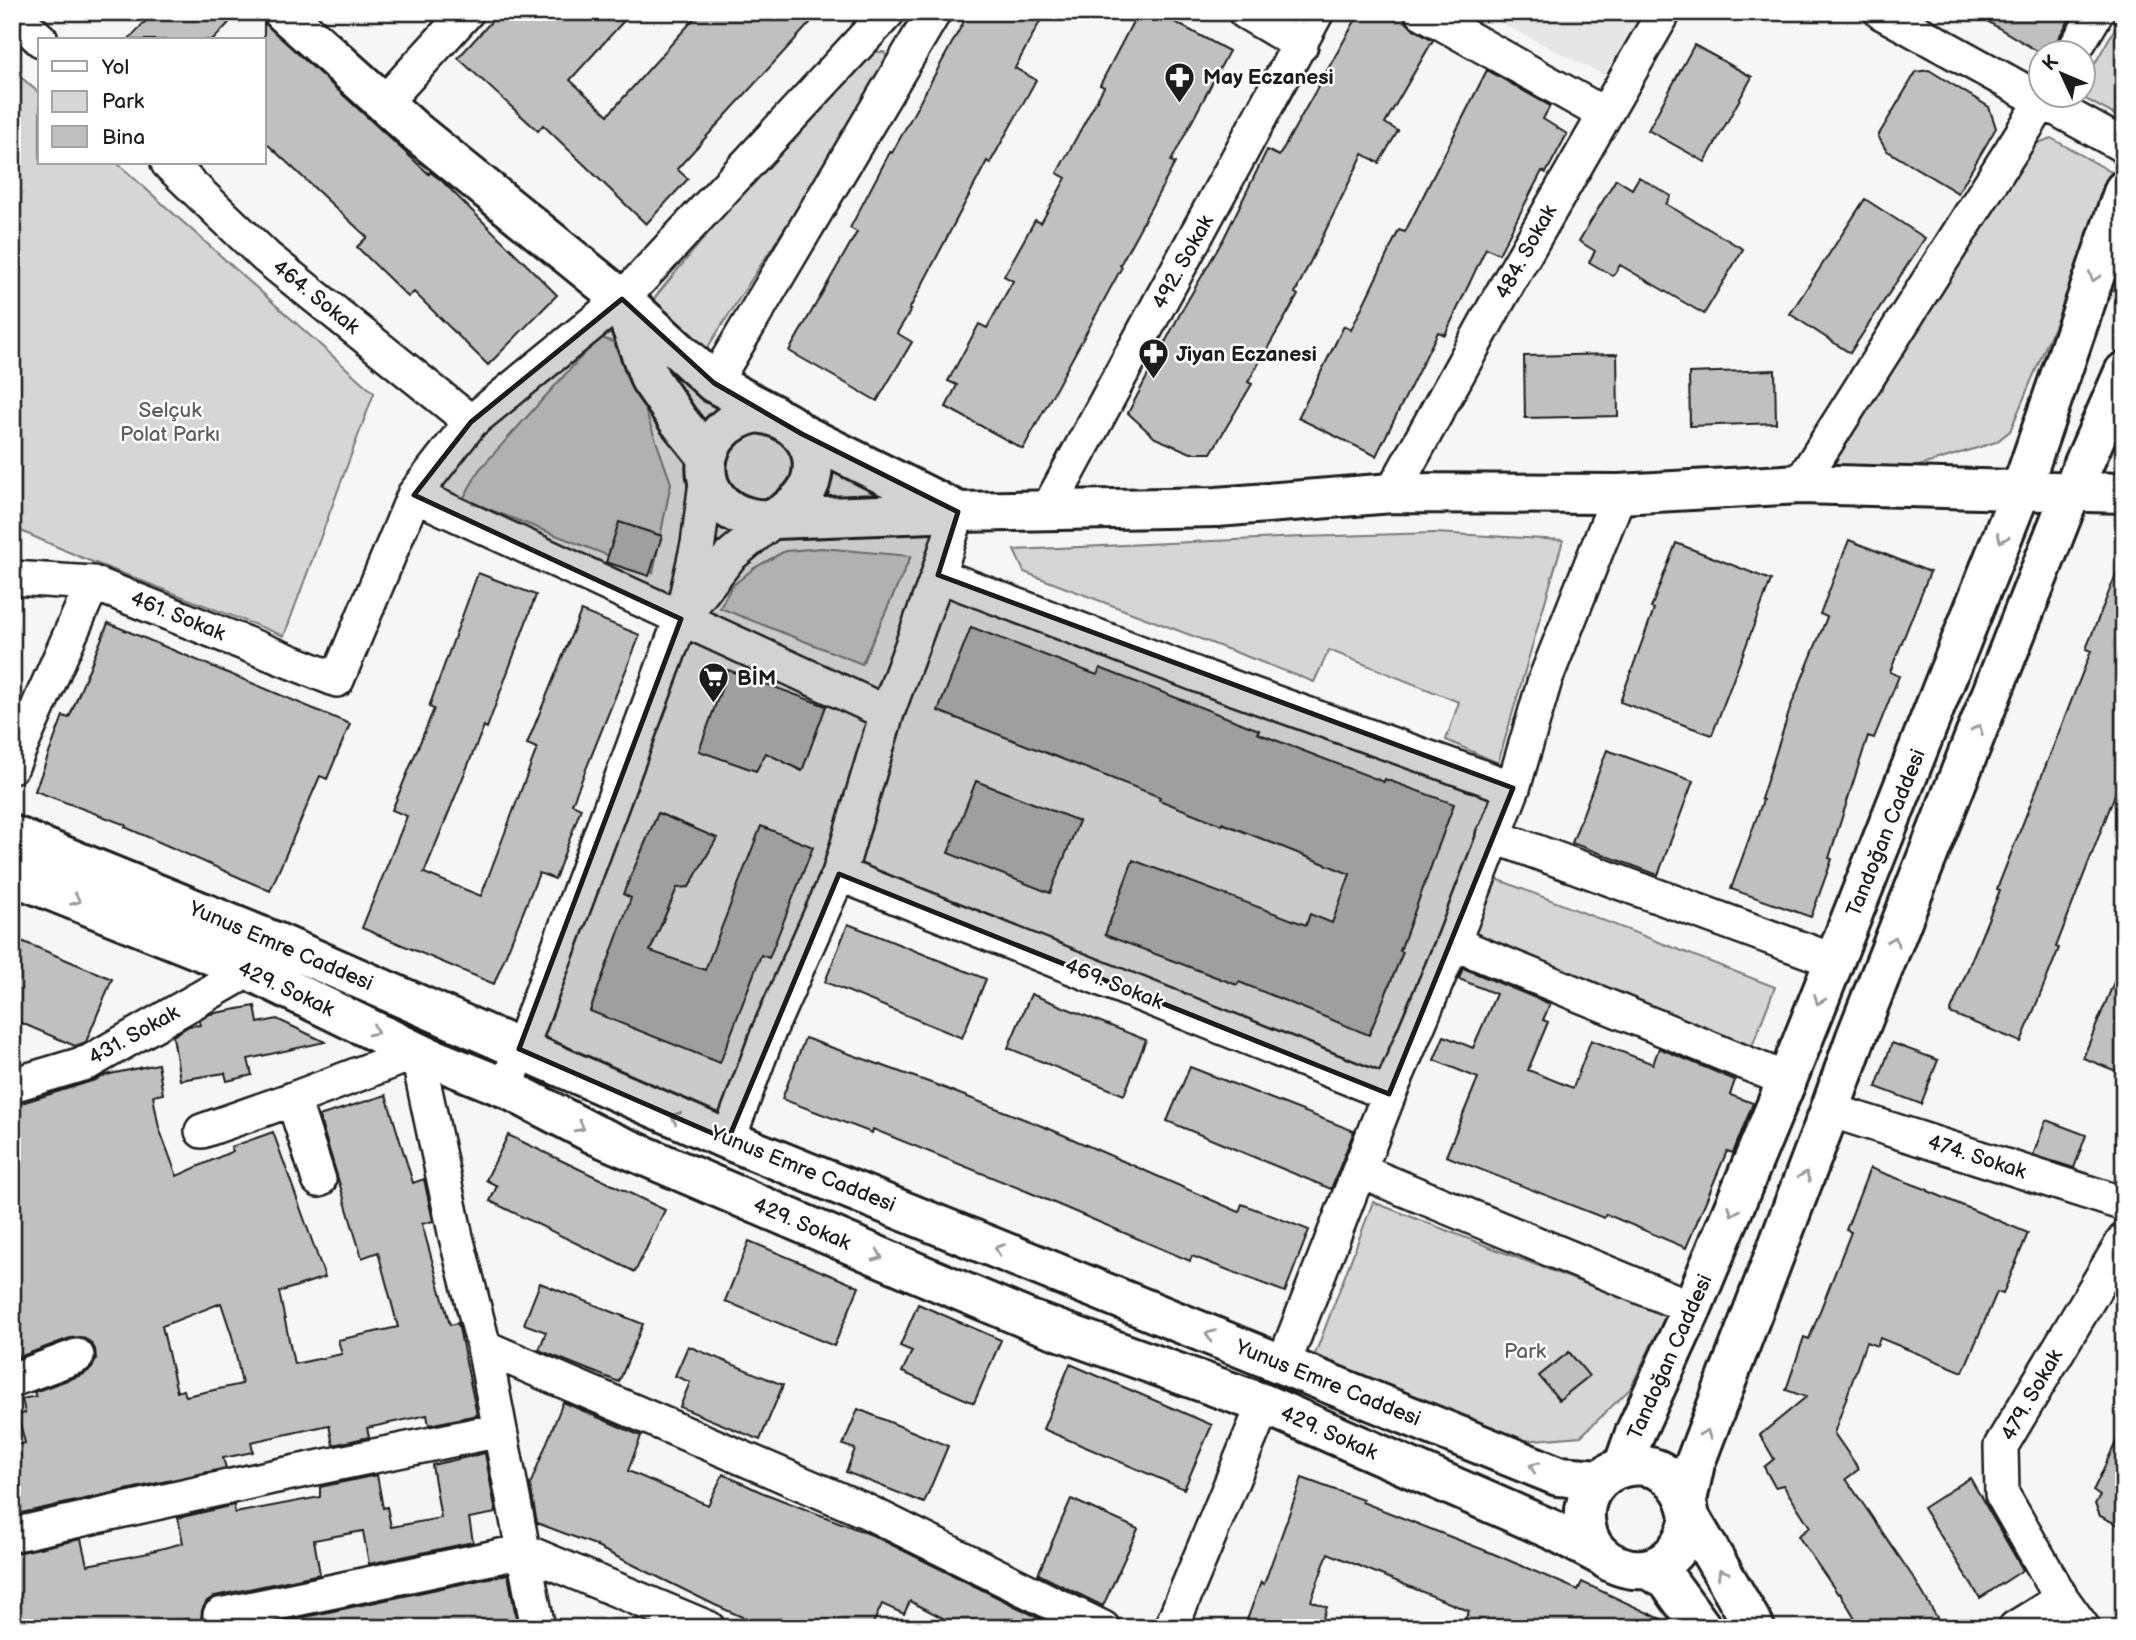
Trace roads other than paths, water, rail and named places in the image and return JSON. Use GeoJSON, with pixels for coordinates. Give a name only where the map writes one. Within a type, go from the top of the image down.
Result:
{"type":"FeatureCollection","features":[{"type":"Feature","properties":{"kind":"main road"},"geometry":{"type":"LineString","coordinates":[[283,12],[415,131],[622,299],[714,383],[788,425],[958,512]]}},
{"type":"Feature","properties":{"kind":"main road","name":"Tandoğan Caddesi"},"geometry":{"type":"LineString","coordinates":[[1612,1473],[1635,1433],[1692,1308],[1835,961],[2021,490],[2124,190]]}},
{"type":"Feature","properties":{"kind":"main road"},"geometry":{"type":"LineString","coordinates":[[622,299],[650,379],[707,465],[712,491],[723,505],[738,515],[756,519],[1217,507],[1392,493],[1619,494],[1800,484],[2124,493]]}},
{"type":"Feature","properties":{"kind":"main road"},"geometry":{"type":"LineString","coordinates":[[1755,1628],[1688,1509],[1678,1484],[1665,1472],[1650,1466],[1632,1465],[1612,1473],[1590,1493],[1585,1509],[1585,1526],[1590,1541],[1600,1555],[1614,1565],[1647,1569],[1664,1562],[1677,1550],[1686,1535],[1688,1509],[1695,1463],[1856,1037],[2071,493],[2124,372]]}},
{"type":"Feature","properties":{"kind":"main road"},"geometry":{"type":"LineString","coordinates":[[707,465],[714,440],[725,426],[740,416],[757,413],[788,425],[811,458],[812,466],[809,483],[801,499],[775,519]]}},
{"type":"Feature","properties":{"kind":"main road","name":"Yunus Emre Caddesi"},"geometry":{"type":"LineString","coordinates":[[12,835],[273,941],[728,1140],[1558,1476],[1612,1473]]}},
{"type":"Feature","properties":{"kind":"main road","name":"429. Sokak"},"geometry":{"type":"LineString","coordinates":[[12,875],[249,970],[417,1052],[506,1088],[596,1135],[925,1276],[1030,1320],[1264,1404],[1555,1531],[1600,1555]]}},
{"type":"Feature","properties":{"kind":"main road"},"geometry":{"type":"LineString","coordinates":[[1647,1569],[1667,1580],[1702,1628]]}},
{"type":"Feature","properties":{"kind":"street"},"geometry":{"type":"LineString","coordinates":[[384,103],[467,12]]}},
{"type":"Feature","properties":{"kind":"street"},"geometry":{"type":"LineString","coordinates":[[887,713],[414,495],[471,422],[622,299],[888,12]]}},
{"type":"Feature","properties":{"kind":"street"},"geometry":{"type":"LineString","coordinates":[[714,383],[934,12]]}},
{"type":"Feature","properties":{"kind":"street"},"geometry":{"type":"LineString","coordinates":[[1245,12],[1301,45]]}},
{"type":"Feature","properties":{"kind":"street","name":"492. Sokak"},"geometry":{"type":"LineString","coordinates":[[1047,511],[1317,12]]}},
{"type":"Feature","properties":{"kind":"street"},"geometry":{"type":"LineString","coordinates":[[1422,12],[1604,114]]}},
{"type":"Feature","properties":{"kind":"street","name":"484. Sokak"},"geometry":{"type":"LineString","coordinates":[[1392,493],[1664,12]]}},
{"type":"Feature","properties":{"kind":"street"},"geometry":{"type":"LineString","coordinates":[[1881,12],[2028,88]]}},
{"type":"Feature","properties":{"kind":"street"},"geometry":{"type":"LineString","coordinates":[[2081,38],[2097,12]]}},
{"type":"Feature","properties":{"kind":"street"},"geometry":{"type":"LineString","coordinates":[[12,13],[39,38]]}},
{"type":"Feature","properties":{"kind":"street"},"geometry":{"type":"LineString","coordinates":[[1800,484],[2038,108]]}},
{"type":"Feature","properties":{"kind":"street"},"geometry":{"type":"LineString","coordinates":[[2063,108],[2124,146]]}},
{"type":"Feature","properties":{"kind":"street","name":"464. Sokak"},"geometry":{"type":"LineString","coordinates":[[169,164],[266,257],[471,422]]}},
{"type":"Feature","properties":{"kind":"street"},"geometry":{"type":"LineString","coordinates":[[506,1088],[681,619],[698,544],[707,465]]}},
{"type":"Feature","properties":{"kind":"street"},"geometry":{"type":"LineString","coordinates":[[1283,1365],[1513,788],[1545,680],[1619,494]]}},
{"type":"Feature","properties":{"kind":"street","name":"461. Sokak"},"geometry":{"type":"LineString","coordinates":[[12,578],[93,583],[337,680],[414,495]]}},
{"type":"Feature","properties":{"kind":"street"},"geometry":{"type":"LineString","coordinates":[[728,1140],[769,1031],[839,874],[887,713],[938,575],[958,512]]}},
{"type":"Feature","properties":{"kind":"street"},"geometry":{"type":"LineString","coordinates":[[681,619],[730,556],[775,519]]}},
{"type":"Feature","properties":{"kind":"street"},"geometry":{"type":"LineString","coordinates":[[938,575],[1198,676],[1513,788]]}},
{"type":"Feature","properties":{"kind":"street"},"geometry":{"type":"LineString","coordinates":[[12,766],[93,583]]}},
{"type":"Feature","properties":{"kind":"street"},"geometry":{"type":"LineString","coordinates":[[1493,836],[1835,961]]}},
{"type":"Feature","properties":{"kind":"street","name":"469. Sokak"},"geometry":{"type":"LineString","coordinates":[[839,874],[1389,1094]]}},
{"type":"Feature","properties":{"kind":"street"},"geometry":{"type":"LineString","coordinates":[[1453,943],[1787,1080]]}},
{"type":"Feature","properties":{"kind":"street","name":"431. Sokak"},"geometry":{"type":"LineString","coordinates":[[12,1085],[89,1062],[249,970]]}},
{"type":"Feature","properties":{"kind":"street"},"geometry":{"type":"LineString","coordinates":[[202,1131],[293,1100],[417,1052],[456,1237],[484,1346],[538,1628]]}},
{"type":"Feature","properties":{"kind":"street"},"geometry":{"type":"LineString","coordinates":[[293,1100],[319,1180]]}},
{"type":"Feature","properties":{"kind":"street","name":"474. Sokak"},"geometry":{"type":"LineString","coordinates":[[1830,1110],[2124,1203]]}},
{"type":"Feature","properties":{"kind":"street"},"geometry":{"type":"LineString","coordinates":[[1360,1171],[1692,1308]]}},
{"type":"Feature","properties":{"kind":"street","name":"479. Sokak"},"geometry":{"type":"LineString","coordinates":[[2083,1628],[2062,1599],[2002,1494],[2001,1446],[2124,1240]]}},
{"type":"Feature","properties":{"kind":"street"},"geometry":{"type":"LineString","coordinates":[[484,1346],[866,1511],[1103,1628]]}},
{"type":"Feature","properties":{"kind":"street"},"geometry":{"type":"LineString","coordinates":[[12,1380],[77,1356]]}},
{"type":"Feature","properties":{"kind":"street"},"geometry":{"type":"LineString","coordinates":[[1171,1628],[1264,1404]]}},
{"type":"Feature","properties":{"kind":"street"},"geometry":{"type":"LineString","coordinates":[[12,1535],[500,1430]]}},
{"type":"Feature","properties":{"kind":"street"},"geometry":{"type":"LineString","coordinates":[[220,1615],[524,1551],[708,1628]]}},
{"type":"Feature","properties":{"kind":"street"},"geometry":{"type":"LineString","coordinates":[[2015,1628],[2062,1599]]}},
{"type":"Feature","properties":{"kind":"place","name":"May Eczanesi"},"geometry":{"type":"Point","coordinates":[1180,104]}},
{"type":"Feature","properties":{"kind":"place","name":"Jiyan Eczanesi"},"geometry":{"type":"Point","coordinates":[1153,381]}},
{"type":"Feature","properties":{"kind":"place","name":"BİM"},"geometry":{"type":"Point","coordinates":[714,705]}},
{"type":"Feature","properties":{"kind":"park label","name":"Selçuk Polat Parkı"},"geometry":{"type":"Point","coordinates":[170,422]}},
{"type":"Feature","properties":{"kind":"park label","name":"Park"},"geometry":{"type":"Point","coordinates":[1525,1351]}}]}
